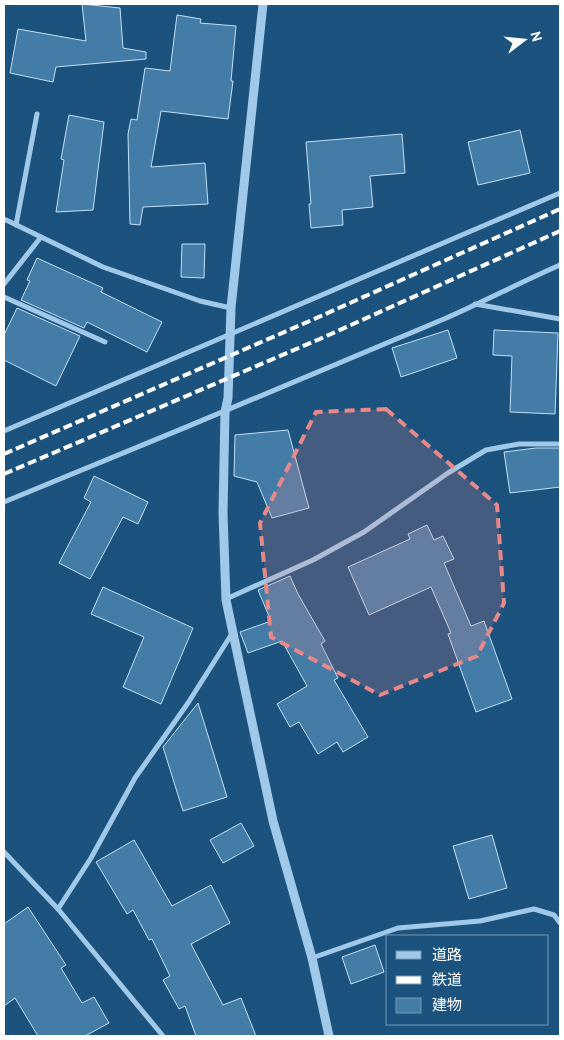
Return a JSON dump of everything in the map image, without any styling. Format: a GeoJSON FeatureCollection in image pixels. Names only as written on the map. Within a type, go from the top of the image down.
{"type":"FeatureCollection","features":[{"type":"Feature","properties":{"kind":"street"},"geometry":{"type":"LineString","coordinates":[[263,4],[231,308],[228,398],[225,412],[223,513],[226,600],[273,821],[312,958],[329,1036]]}},
{"type":"Feature","properties":{"kind":"street"},"geometry":{"type":"LineString","coordinates":[[16,225],[38,114]]}},
{"type":"Feature","properties":{"kind":"street"},"geometry":{"type":"LineString","coordinates":[[4,431],[560,193]]}},
{"type":"Feature","properties":{"kind":"street"},"geometry":{"type":"LineString","coordinates":[[4,219],[103,267],[200,301],[231,308]]}},
{"type":"Feature","properties":{"kind":"street"},"geometry":{"type":"LineString","coordinates":[[4,284],[41,237]]}},
{"type":"Feature","properties":{"kind":"street"},"geometry":{"type":"LineString","coordinates":[[4,502],[225,412],[446,318],[560,265]]}},
{"type":"Feature","properties":{"kind":"street"},"geometry":{"type":"LineString","coordinates":[[4,297],[105,342]]}},
{"type":"Feature","properties":{"kind":"street"},"geometry":{"type":"LineString","coordinates":[[474,304],[560,319]]}},
{"type":"Feature","properties":{"kind":"street"},"geometry":{"type":"LineString","coordinates":[[226,600],[312,560],[364,532],[448,473],[486,450],[519,444],[560,444]]}},
{"type":"Feature","properties":{"kind":"street"},"geometry":{"type":"LineString","coordinates":[[58,909],[91,858],[135,778],[188,703],[233,632]]}},
{"type":"Feature","properties":{"kind":"street"},"geometry":{"type":"LineString","coordinates":[[4,852],[58,909],[163,1036]]}},
{"type":"Feature","properties":{"kind":"street"},"geometry":{"type":"LineString","coordinates":[[312,958],[398,928],[480,921],[534,909],[554,915],[560,923]]}},
{"type":"Feature","properties":{"kind":"highlighted area"},"geometry":{"type":"Polygon","coordinates":[[[386,409],[497,505],[504,603],[477,656],[380,695],[271,637],[260,523],[316,412],[386,409]]]}},
{"type":"Feature","properties":{"kind":"building"},"geometry":{"type":"Polygon","coordinates":[[[82,4],[120,8],[123,48],[146,52],[146,59],[56,67],[53,82],[10,73],[18,29],[86,41],[82,4]]]}},
{"type":"Feature","properties":{"kind":"building"},"geometry":{"type":"Polygon","coordinates":[[[177,15],[201,19],[200,23],[236,26],[231,81],[233,81],[228,119],[161,111],[151,167],[205,163],[208,204],[143,207],[140,225],[130,224],[128,134],[131,119],[137,120],[145,68],[170,71],[177,15]]]}},
{"type":"Feature","properties":{"kind":"building"},"geometry":{"type":"Polygon","coordinates":[[[69,115],[104,122],[93,210],[56,212],[64,160],[61,159],[69,115]]]}},
{"type":"Feature","properties":{"kind":"building"},"geometry":{"type":"Polygon","coordinates":[[[520,130],[530,173],[478,185],[468,142],[520,130]]]}},
{"type":"Feature","properties":{"kind":"building"},"geometry":{"type":"Polygon","coordinates":[[[402,134],[405,173],[370,176],[373,207],[342,210],[343,225],[311,228],[306,142],[402,134]]]}},
{"type":"Feature","properties":{"kind":"building"},"geometry":{"type":"Polygon","coordinates":[[[182,244],[205,244],[204,278],[181,277],[182,244]]]}},
{"type":"Feature","properties":{"kind":"building"},"geometry":{"type":"Polygon","coordinates":[[[37,258],[103,288],[101,292],[162,322],[147,352],[87,322],[84,328],[21,300],[30,281],[27,280],[37,258]]]}},
{"type":"Feature","properties":{"kind":"building"},"geometry":{"type":"Polygon","coordinates":[[[17,308],[80,336],[56,386],[4,360],[4,335],[17,308]]]}},
{"type":"Feature","properties":{"kind":"building"},"geometry":{"type":"Polygon","coordinates":[[[448,330],[457,358],[401,377],[392,348],[448,330]]]}},
{"type":"Feature","properties":{"kind":"building"},"geometry":{"type":"Polygon","coordinates":[[[494,330],[558,333],[555,414],[510,412],[512,356],[493,355],[494,330]]]}},
{"type":"Feature","properties":{"kind":"building"},"geometry":{"type":"Polygon","coordinates":[[[288,430],[309,508],[272,518],[257,482],[234,476],[235,435],[288,430]]]}},
{"type":"Feature","properties":{"kind":"building"},"geometry":{"type":"Polygon","coordinates":[[[536,448],[560,448],[560,487],[510,493],[504,452],[536,448]]]}},
{"type":"Feature","properties":{"kind":"building"},"geometry":{"type":"Polygon","coordinates":[[[94,476],[148,502],[138,524],[123,517],[90,579],[59,563],[91,502],[84,498],[94,476]]]}},
{"type":"Feature","properties":{"kind":"building"},"geometry":{"type":"Polygon","coordinates":[[[427,525],[434,540],[443,536],[454,559],[444,563],[471,626],[484,621],[512,699],[476,712],[448,634],[451,633],[431,587],[369,615],[348,567],[410,539],[408,534],[427,525]]]}},
{"type":"Feature","properties":{"kind":"building"},"geometry":{"type":"Polygon","coordinates":[[[290,576],[325,641],[321,644],[338,678],[334,680],[368,737],[343,752],[337,742],[318,754],[299,722],[290,727],[277,704],[307,686],[282,641],[248,653],[240,632],[271,621],[258,590],[290,576]]]}},
{"type":"Feature","properties":{"kind":"building"},"geometry":{"type":"Polygon","coordinates":[[[103,587],[193,628],[161,704],[123,687],[144,637],[91,614],[103,587]]]}},
{"type":"Feature","properties":{"kind":"building"},"geometry":{"type":"Polygon","coordinates":[[[198,703],[227,797],[183,811],[163,747],[198,703]]]}},
{"type":"Feature","properties":{"kind":"building"},"geometry":{"type":"Polygon","coordinates":[[[241,823],[254,846],[223,863],[210,840],[241,823]]]}},
{"type":"Feature","properties":{"kind":"building"},"geometry":{"type":"Polygon","coordinates":[[[492,835],[507,888],[469,899],[453,846],[492,835]]]}},
{"type":"Feature","properties":{"kind":"building"},"geometry":{"type":"Polygon","coordinates":[[[134,840],[172,906],[211,885],[230,923],[191,944],[223,1005],[241,998],[256,1036],[196,1036],[185,1006],[179,1009],[163,980],[170,976],[152,939],[149,940],[133,910],[127,914],[96,862],[134,840]]]}},
{"type":"Feature","properties":{"kind":"building"},"geometry":{"type":"Polygon","coordinates":[[[28,907],[66,965],[61,968],[82,1003],[94,997],[109,1023],[85,1036],[38,1036],[15,998],[4,1006],[4,924],[28,907]]]}},
{"type":"Feature","properties":{"kind":"building"},"geometry":{"type":"Polygon","coordinates":[[[375,945],[384,972],[351,984],[342,957],[375,945]]]}},
{"type":"Feature","properties":{"kind":"railway"},"geometry":{"type":"LineString","coordinates":[[4,454],[312,320],[560,209]]}},
{"type":"Feature","properties":{"kind":"railway"},"geometry":{"type":"LineString","coordinates":[[4,474],[322,338],[560,231]]}}]}
